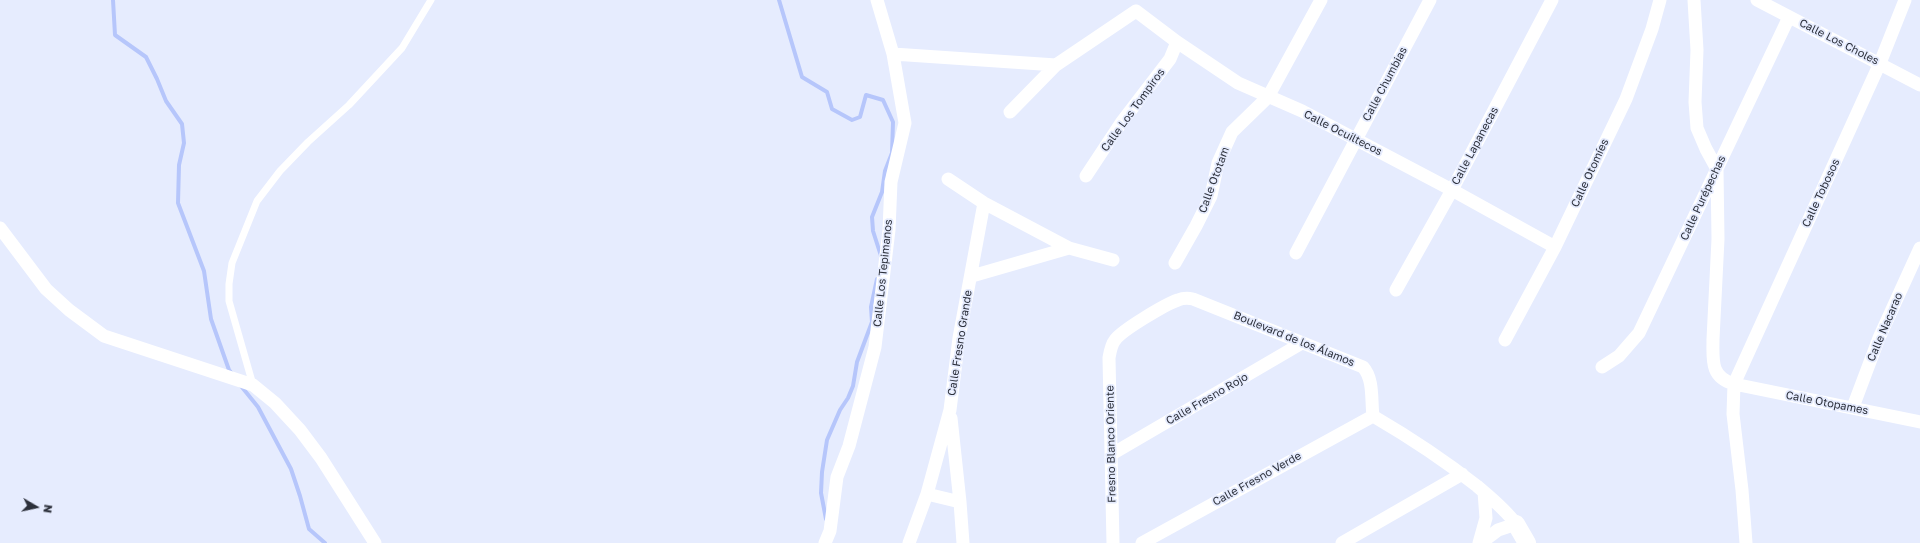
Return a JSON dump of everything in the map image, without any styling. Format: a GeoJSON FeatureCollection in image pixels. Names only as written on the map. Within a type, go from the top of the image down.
{"type":"FeatureCollection","features":[{"type":"Feature","properties":{"kind":"street","name":"Calle Los Tepimanos"},"geometry":{"type":"LineString","coordinates":[[825,543],[830,531],[837,477],[849,446],[875,347],[889,230],[890,182],[905,123],[892,54],[877,0]]}},
{"type":"Feature","properties":{"kind":"street","name":"Calle Ototam"},"geometry":{"type":"LineString","coordinates":[[1174,263],[1196,226],[1210,196],[1218,163],[1232,132],[1268,97],[1321,0]]}},
{"type":"Feature","properties":{"kind":"street","name":"Calle Chumbias"},"geometry":{"type":"LineString","coordinates":[[1296,252],[1430,0]]}},
{"type":"Feature","properties":{"kind":"street","name":"Calle Lapanecas"},"geometry":{"type":"LineString","coordinates":[[1396,290],[1452,190],[1552,0]]}},
{"type":"Feature","properties":{"kind":"street","name":"Calle Otomíes"},"geometry":{"type":"LineString","coordinates":[[1505,340],[1555,247],[1626,99],[1652,29],[1660,0]]}},
{"type":"Feature","properties":{"kind":"street"},"geometry":{"type":"LineString","coordinates":[[1694,0],[1697,50],[1695,102],[1697,128],[1717,169]]}},
{"type":"Feature","properties":{"kind":"street","name":"Calle Los Choles"},"geometry":{"type":"LineString","coordinates":[[1757,0],[1920,85]]}},
{"type":"Feature","properties":{"kind":"street","name":"Calle Tobosos"},"geometry":{"type":"LineString","coordinates":[[1734,384],[1880,64],[1905,0]]}},
{"type":"Feature","properties":{"kind":"street"},"geometry":{"type":"LineString","coordinates":[[1010,112],[1056,66],[1137,5]]}},
{"type":"Feature","properties":{"kind":"street","name":"Calle Ocuiltecos"},"geometry":{"type":"LineString","coordinates":[[1137,5],[1177,42],[1238,83],[1302,111],[1452,190],[1555,247]]}},
{"type":"Feature","properties":{"kind":"street","name":"Calle Purépechas"},"geometry":{"type":"LineString","coordinates":[[1602,367],[1619,356],[1639,333],[1788,17]]}},
{"type":"Feature","properties":{"kind":"street","name":"Calle Los Tompiros"},"geometry":{"type":"LineString","coordinates":[[1086,176],[1121,123],[1170,60],[1177,42]]}},
{"type":"Feature","properties":{"kind":"street"},"geometry":{"type":"LineString","coordinates":[[892,54],[1056,66]]}},
{"type":"Feature","properties":{"kind":"street","name":"Calle Otopames"},"geometry":{"type":"LineString","coordinates":[[1717,169],[1718,239],[1713,355],[1716,373],[1720,379],[1734,384],[1853,407],[1920,422]]}},
{"type":"Feature","properties":{"kind":"street"},"geometry":{"type":"LineString","coordinates":[[948,179],[984,203],[1069,248],[1113,260]]}},
{"type":"Feature","properties":{"kind":"street","name":"Calle Fresno Grande"},"geometry":{"type":"LineString","coordinates":[[909,543],[927,494],[950,410],[959,338],[972,276],[984,203]]}},
{"type":"Feature","properties":{"kind":"street"},"geometry":{"type":"LineString","coordinates":[[0,228],[46,289],[69,310],[104,336],[253,385],[275,403],[300,430],[321,458],[375,543]]}},
{"type":"Feature","properties":{"kind":"street","name":"Calle Fresno Grande"},"geometry":{"type":"LineString","coordinates":[[972,276],[1069,248]]}},
{"type":"Feature","properties":{"kind":"street","name":"Calle Nacarao"},"geometry":{"type":"LineString","coordinates":[[1853,407],[1879,338],[1920,248]]}},
{"type":"Feature","properties":{"kind":"street","name":"Boulevard de los Álamos"},"geometry":{"type":"LineString","coordinates":[[1113,345],[1119,336],[1142,320],[1177,300],[1184,298],[1193,299],[1363,367],[1368,372],[1370,380],[1373,416]]}},
{"type":"Feature","properties":{"kind":"street","name":"Calle Fresno Rojo"},"geometry":{"type":"LineString","coordinates":[[1112,454],[1302,343]]}},
{"type":"Feature","properties":{"kind":"street","name":"Fresno Blanco Oriente"},"geometry":{"type":"LineString","coordinates":[[1113,345],[1109,358],[1113,543]]}},
{"type":"Feature","properties":{"kind":"street"},"geometry":{"type":"LineString","coordinates":[[1734,384],[1733,414],[1742,490],[1746,543]]}},
{"type":"Feature","properties":{"kind":"street","name":"Calle Fresno Grande"},"geometry":{"type":"LineString","coordinates":[[950,410],[963,543]]}},
{"type":"Feature","properties":{"kind":"street"},"geometry":{"type":"LineString","coordinates":[[1373,416],[1400,432],[1462,474],[1484,492],[1508,513],[1527,543]]}},
{"type":"Feature","properties":{"kind":"street","name":"Calle Fresno Verde"},"geometry":{"type":"LineString","coordinates":[[1142,543],[1373,416]]}},
{"type":"Feature","properties":{"kind":"street"},"geometry":{"type":"LineString","coordinates":[[1342,543],[1462,474]]}},
{"type":"Feature","properties":{"kind":"street"},"geometry":{"type":"LineString","coordinates":[[1480,543],[1486,518],[1484,492]]}},
{"type":"Feature","properties":{"kind":"street"},"geometry":{"type":"LineString","coordinates":[[927,494],[960,502]]}},
{"type":"Feature","properties":{"kind":"street"},"geometry":{"type":"LineString","coordinates":[[1480,543],[1498,530],[1516,524]]}},
{"type":"Feature","properties":{"kind":"lane"},"geometry":{"type":"LineString","coordinates":[[253,385],[229,301],[229,284],[232,263],[258,201],[280,171],[308,142],[349,105],[402,48],[431,0]]}},
{"type":"Feature","properties":{"kind":"waterway"},"geometry":{"type":"LineString","coordinates":[[113,0],[115,35],[146,57],[166,101],[182,124],[184,143],[179,165],[178,203],[204,271],[211,319],[229,370],[232,374]]}},
{"type":"Feature","properties":{"kind":"waterway"},"geometry":{"type":"LineString","coordinates":[[779,0],[802,77],[827,92],[832,109],[852,120],[860,117],[866,95],[883,100],[893,122],[892,153],[885,171],[882,192],[872,217],[873,231],[881,256]]}},
{"type":"Feature","properties":{"kind":"waterway"},"geometry":{"type":"LineString","coordinates":[[826,519],[821,493],[822,472],[827,440],[840,410],[848,398],[853,386],[857,362],[872,322],[871,307],[877,279]]}},
{"type":"Feature","properties":{"kind":"waterway"},"geometry":{"type":"LineString","coordinates":[[241,386],[258,407],[291,469],[309,529],[325,543]]}}]}
